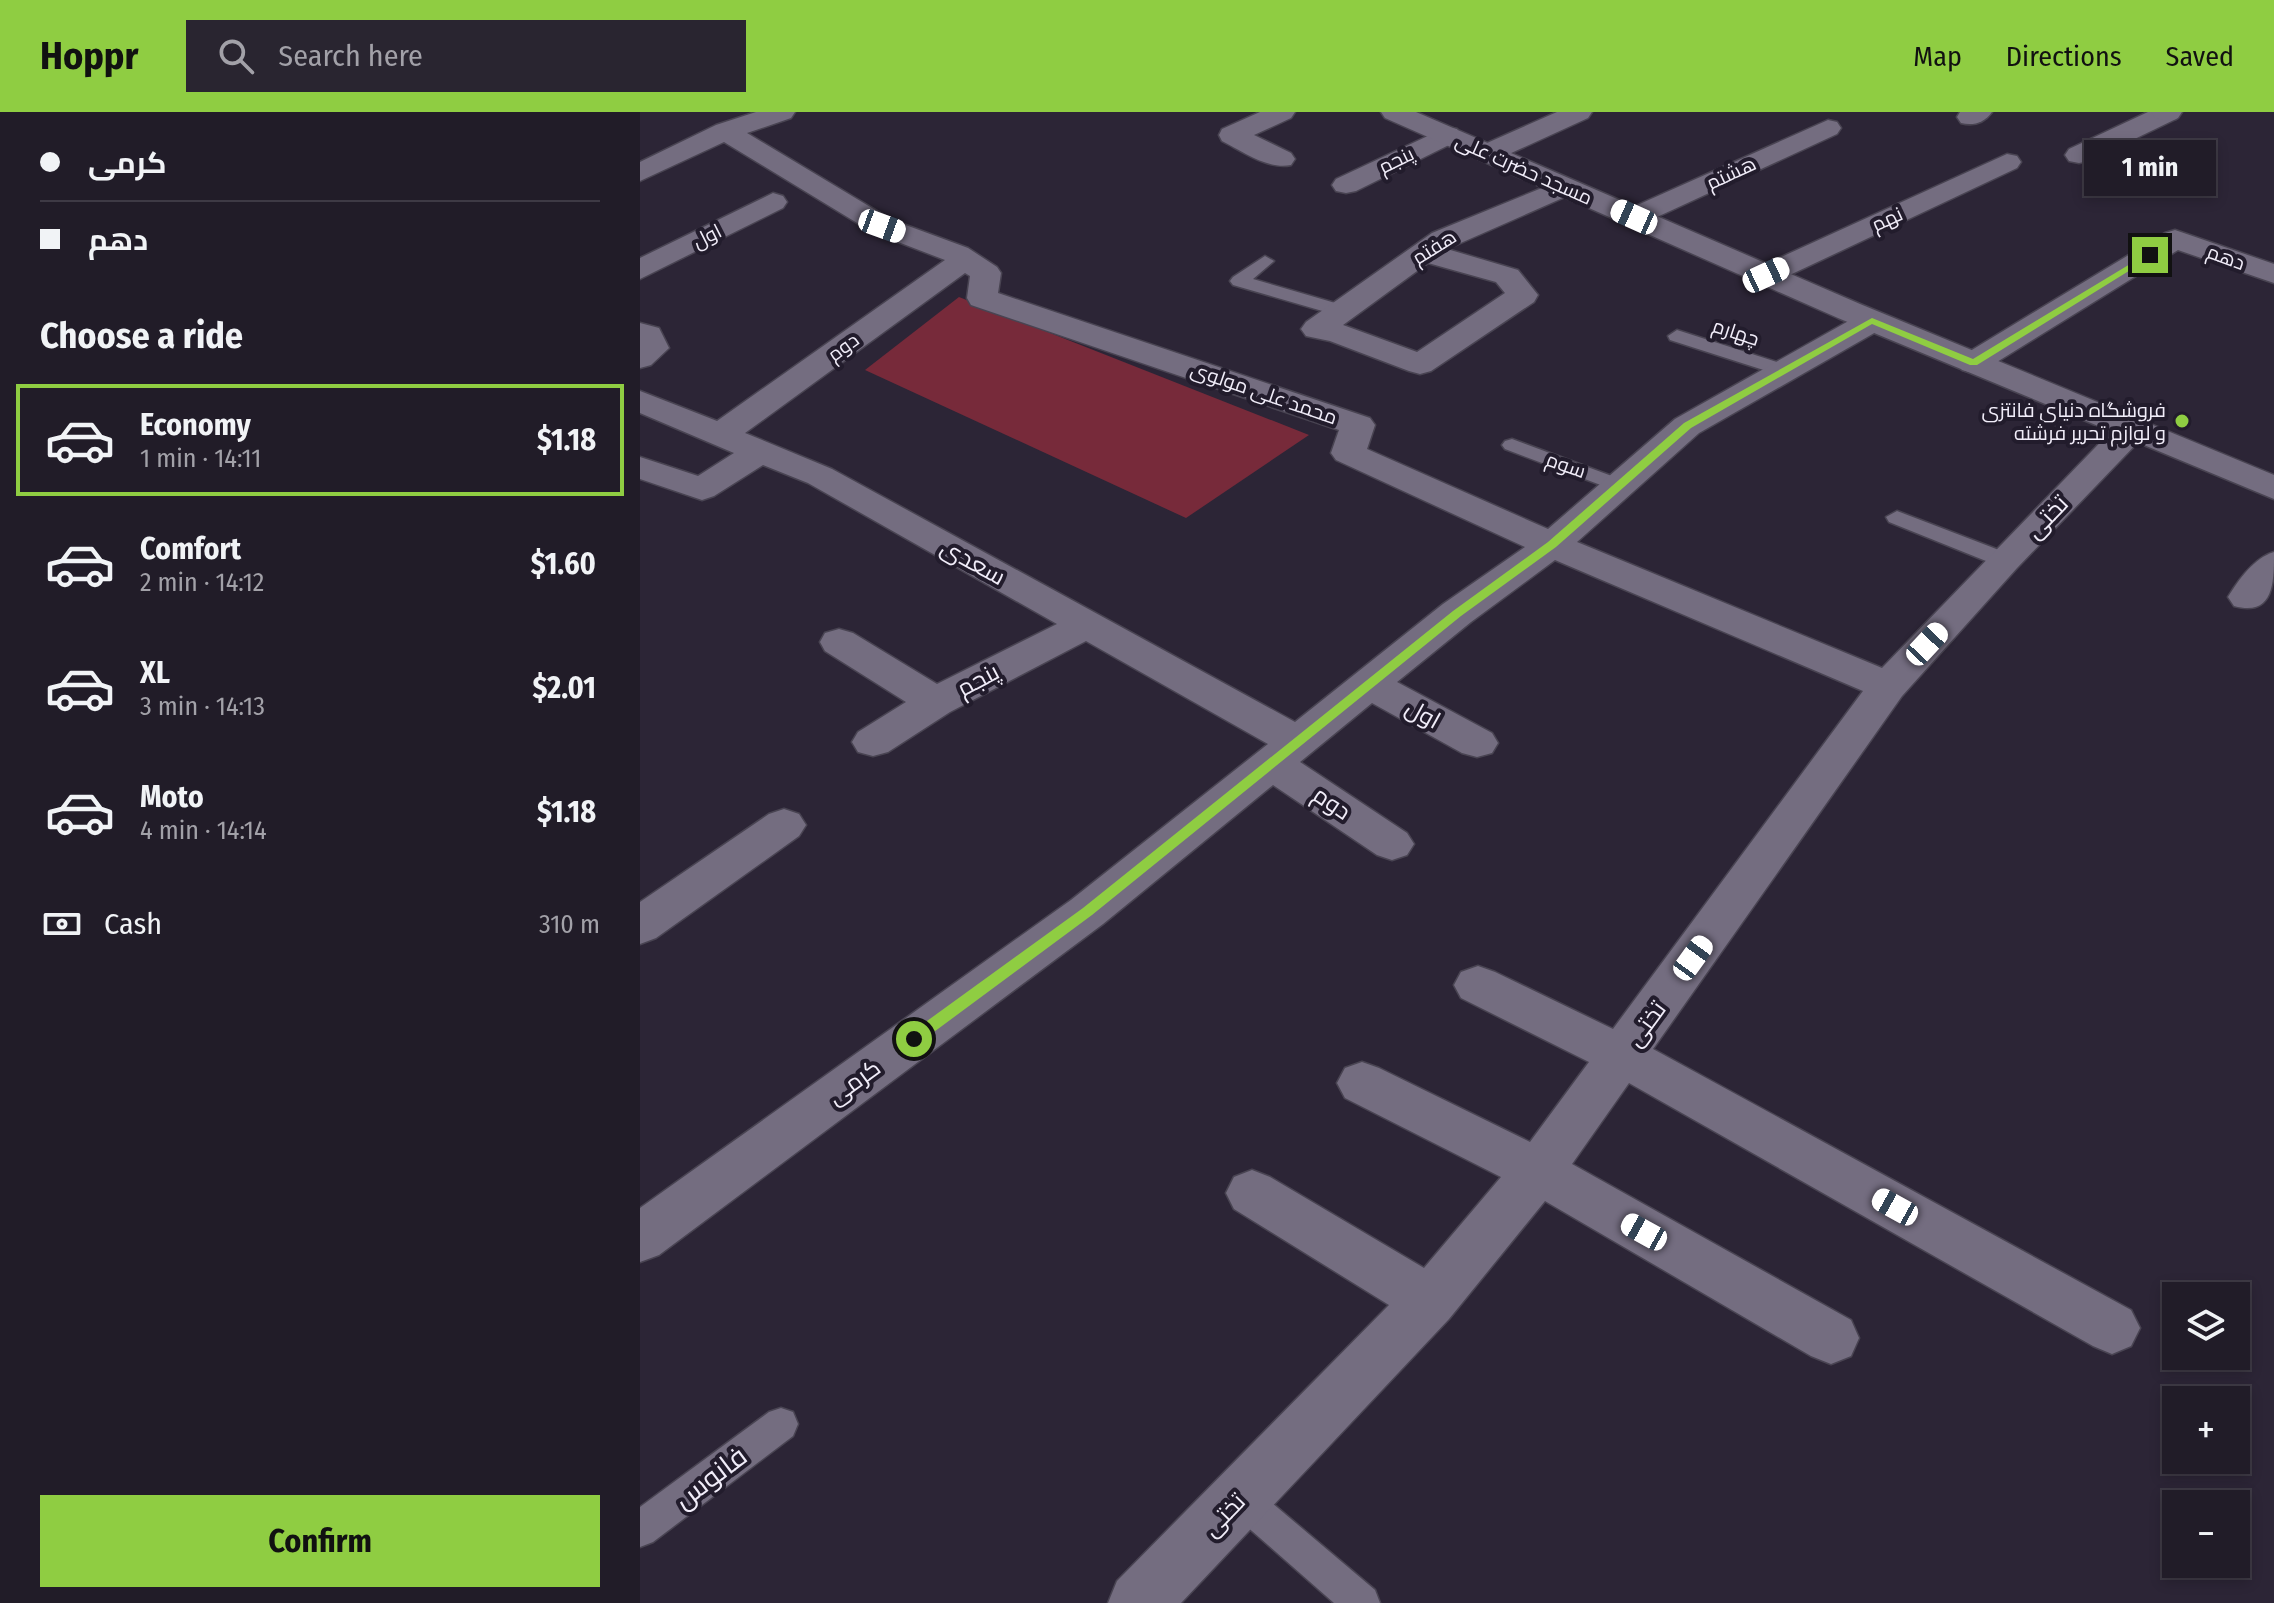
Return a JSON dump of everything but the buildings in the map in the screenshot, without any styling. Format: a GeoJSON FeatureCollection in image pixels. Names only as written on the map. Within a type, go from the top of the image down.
{"type":"FeatureCollection","features":[{"type":"Feature","properties":{"kind":"street"},"geometry":{"type":"LineString","coordinates":[[640,173],[725,131],[782,112]]}},
{"type":"Feature","properties":{"kind":"street"},"geometry":{"type":"LineString","coordinates":[[1281,159],[1232,135],[1282,112]]}},
{"type":"Feature","properties":{"kind":"street","name":"مسجد حضرت علی"},"geometry":{"type":"LineString","coordinates":[[1394,112],[1872,321],[2274,488]]}},
{"type":"Feature","properties":{"kind":"street"},"geometry":{"type":"LineString","coordinates":[[1488,153],[1579,112]]}},
{"type":"Feature","properties":{"kind":"street"},"geometry":{"type":"LineString","coordinates":[[2079,155],[2167,112]]}},
{"type":"Feature","properties":{"kind":"street","name":"هشتم"},"geometry":{"type":"LineString","coordinates":[[1634,217],[1828,128]]}},
{"type":"Feature","properties":{"kind":"street"},"geometry":{"type":"LineString","coordinates":[[725,131],[882,226],[965,259]]}},
{"type":"Feature","properties":{"kind":"street","name":"پنجم"},"geometry":{"type":"LineString","coordinates":[[1346,185],[1447,135]]}},
{"type":"Feature","properties":{"kind":"street","name":"نهم"},"geometry":{"type":"LineString","coordinates":[[1766,275],[2007,162]]}},
{"type":"Feature","properties":{"kind":"street","name":"هفتم"},"geometry":{"type":"LineString","coordinates":[[1424,252],[1507,276],[1523,295],[1420,364],[1338,333],[1317,329],[1442,239],[1564,187]]}},
{"type":"Feature","properties":{"kind":"street","name":"اول"},"geometry":{"type":"LineString","coordinates":[[640,270],[773,202]]}},
{"type":"Feature","properties":{"kind":"street","name":"دهم"},"geometry":{"type":"LineString","coordinates":[[1973,363],[2175,239],[2274,274]]}},
{"type":"Feature","properties":{"kind":"street","name":"دوم"},"geometry":{"type":"LineString","coordinates":[[720,435],[965,259]]}},
{"type":"Feature","properties":{"kind":"street","name":"محمد علی مولوی"},"geometry":{"type":"LineString","coordinates":[[965,259],[986,273],[982,298],[1358,425],[1348,453],[1552,545],[1888,686]]}},
{"type":"Feature","properties":{"kind":"street","name":"کرمی"},"geometry":{"type":"LineString","coordinates":[[640,1238],[1087,912],[1457,613],[1552,545],[1687,426],[1872,321]]}},
{"type":"Feature","properties":{"kind":"street"},"geometry":{"type":"LineString","coordinates":[[640,332],[648,335],[653,348],[640,358]]}},
{"type":"Feature","properties":{"kind":"street","name":"سعدی"},"geometry":{"type":"LineString","coordinates":[[640,401],[820,476],[1087,625],[1284,752]]}},
{"type":"Feature","properties":{"kind":"street","name":"تختی"},"geometry":{"type":"LineString","coordinates":[[1139,1603],[1430,1301],[1538,1171],[1888,686],[2004,560],[2132,429]]}},
{"type":"Feature","properties":{"kind":"street"},"geometry":{"type":"LineString","coordinates":[[640,467],[702,489],[760,451]]}},
{"type":"Feature","properties":{"kind":"street"},"geometry":{"type":"LineString","coordinates":[[2247,597],[2274,564]]}},
{"type":"Feature","properties":{"kind":"street","name":"پنجم"},"geometry":{"type":"LineString","coordinates":[[873,742],[936,702],[1087,625]]}},
{"type":"Feature","properties":{"kind":"street"},"geometry":{"type":"LineString","coordinates":[[839,642],[936,702]]}},
{"type":"Feature","properties":{"kind":"street","name":"اول"},"geometry":{"type":"LineString","coordinates":[[1369,684],[1477,743]]}},
{"type":"Feature","properties":{"kind":"street","name":"دوم"},"geometry":{"type":"LineString","coordinates":[[1284,752],[1392,844]]}},
{"type":"Feature","properties":{"kind":"street"},"geometry":{"type":"LineString","coordinates":[[640,926],[784,825]]}},
{"type":"Feature","properties":{"kind":"street"},"geometry":{"type":"LineString","coordinates":[[1478,985],[1623,1056],[2112,1328]]}},
{"type":"Feature","properties":{"kind":"street"},"geometry":{"type":"LineString","coordinates":[[1362,1083],[1538,1171],[1831,1338]]}},
{"type":"Feature","properties":{"kind":"street"},"geometry":{"type":"LineString","coordinates":[[1252,1193],[1430,1301]]}},
{"type":"Feature","properties":{"kind":"lane"},"geometry":{"type":"LineString","coordinates":[[1265,261],[1239,281],[1343,311]]}},
{"type":"Feature","properties":{"kind":"lane","name":"چهارم"},"geometry":{"type":"LineString","coordinates":[[1677,336],[1782,370]]}},
{"type":"Feature","properties":{"kind":"lane","name":"سوم"},"geometry":{"type":"LineString","coordinates":[[1512,445],[1621,486]]}},
{"type":"Feature","properties":{"kind":"lane"},"geometry":{"type":"LineString","coordinates":[[1897,517],[2004,560]]}},
{"type":"Feature","properties":{"kind":"lane","name":"فانوس"},"geometry":{"type":"LineString","coordinates":[[640,1529],[781,1424]]}},
{"type":"Feature","properties":{"kind":"lane"},"geometry":{"type":"LineString","coordinates":[[1240,1498],[1362,1603]]}},
{"type":"Feature","properties":{"kind":"shaded area"},"geometry":{"type":"Polygon","coordinates":[[[959,297],[1309,435],[1186,518],[865,370],[959,297]]]}},
{"type":"Feature","properties":{"kind":"place","name":"فروشگاه دنیای فانتزی و لوازم تحریر فرشته"},"geometry":{"type":"Point","coordinates":[2182,421]}},
{"type":"Feature","properties":{"kind":"route"},"geometry":{"type":"LineString","coordinates":[[914,1039],[1087,912],[1457,613],[1552,545],[1687,426],[1872,321],[1973,363],[2150,255]]}}]}
